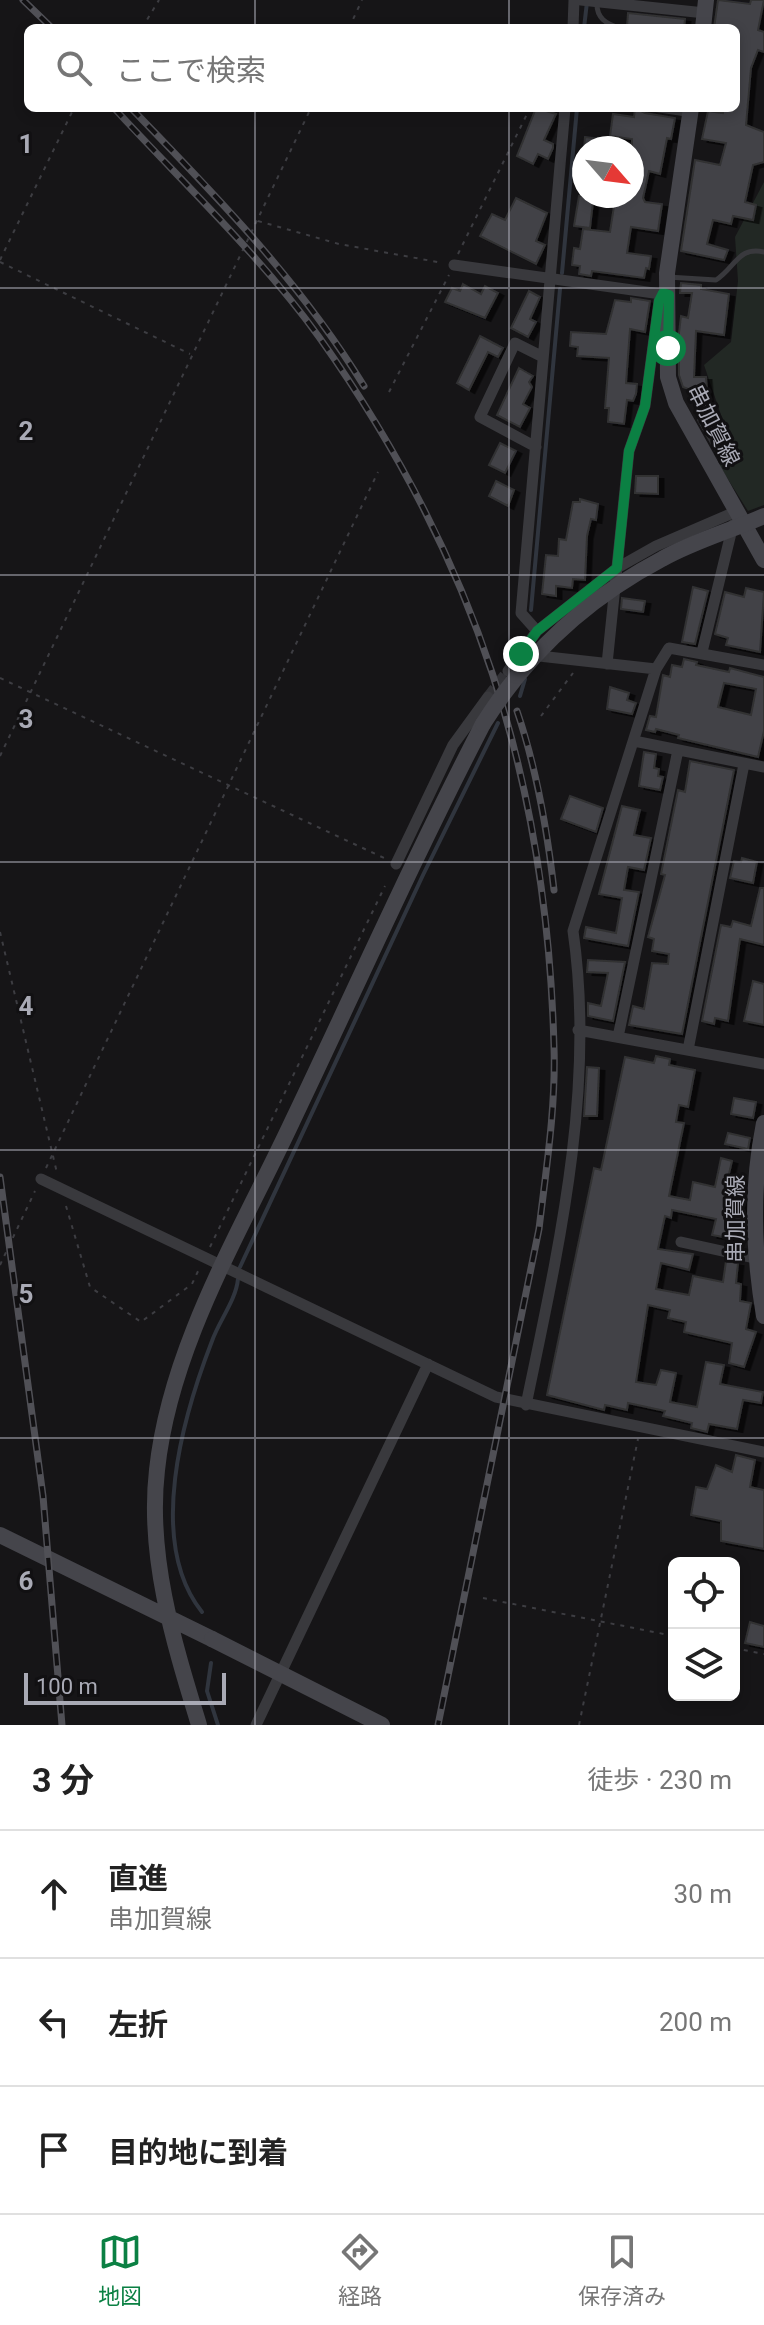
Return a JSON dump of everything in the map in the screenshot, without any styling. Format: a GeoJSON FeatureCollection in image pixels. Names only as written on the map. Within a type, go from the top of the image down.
{"type":"FeatureCollection","features":[{"type":"Feature","properties":{"kind":"street"},"geometry":{"type":"LineString","coordinates":[[573,24],[576,0],[705,14]]}},
{"type":"Feature","properties":{"kind":"street"},"geometry":{"type":"LineString","coordinates":[[537,631],[521,613],[565,112]]}},
{"type":"Feature","properties":{"kind":"street","name":"串加賀線"},"geometry":{"type":"LineString","coordinates":[[691,112],[666,289],[667,366],[671,392],[764,560]]}},
{"type":"Feature","properties":{"kind":"street"},"geometry":{"type":"LineString","coordinates":[[454,265],[549,279],[666,289],[659,301],[645,406],[629,451],[607,664]]}},
{"type":"Feature","properties":{"kind":"street"},"geometry":{"type":"LineString","coordinates":[[536,447],[480,417],[515,343],[543,357]]}},
{"type":"Feature","properties":{"kind":"street"},"geometry":{"type":"LineString","coordinates":[[508,671],[537,631],[617,568],[656,546],[736,513]]}},
{"type":"Feature","properties":{"kind":"street"},"geometry":{"type":"LineString","coordinates":[[702,652],[723,556],[736,513]]}},
{"type":"Feature","properties":{"kind":"street"},"geometry":{"type":"LineString","coordinates":[[199,1725],[168,1616],[156,1540],[157,1469],[174,1385],[223,1267],[438,810],[483,724],[521,668],[600,597],[662,558],[764,516]]}},
{"type":"Feature","properties":{"kind":"street"},"geometry":{"type":"LineString","coordinates":[[526,1405],[562,1229],[572,1139],[579,972],[573,931],[656,669],[669,648],[764,665]]}},
{"type":"Feature","properties":{"kind":"street"},"geometry":{"type":"LineString","coordinates":[[521,654],[656,669]]}},
{"type":"Feature","properties":{"kind":"street"},"geometry":{"type":"LineString","coordinates":[[396,864],[453,745],[488,697]]}},
{"type":"Feature","properties":{"kind":"street"},"geometry":{"type":"LineString","coordinates":[[634,741],[764,767]]}},
{"type":"Feature","properties":{"kind":"street"},"geometry":{"type":"LineString","coordinates":[[618,1037],[678,750]]}},
{"type":"Feature","properties":{"kind":"street"},"geometry":{"type":"LineString","coordinates":[[688,1050],[744,764]]}},
{"type":"Feature","properties":{"kind":"street"},"geometry":{"type":"LineString","coordinates":[[578,1030],[764,1064]]}},
{"type":"Feature","properties":{"kind":"street","name":"串加賀線"},"geometry":{"type":"LineString","coordinates":[[764,1123],[754,1258],[764,1316]]}},
{"type":"Feature","properties":{"kind":"street"},"geometry":{"type":"LineString","coordinates":[[41,1179],[496,1397],[764,1452]]}},
{"type":"Feature","properties":{"kind":"street"},"geometry":{"type":"LineString","coordinates":[[681,1242],[754,1258]]}},
{"type":"Feature","properties":{"kind":"street"},"geometry":{"type":"LineString","coordinates":[[256,1725],[428,1364]]}},
{"type":"Feature","properties":{"kind":"street"},"geometry":{"type":"LineString","coordinates":[[0,1535],[382,1725]]}},
{"type":"Feature","properties":{"kind":"lane"},"geometry":{"type":"LineString","coordinates":[[597,1],[596,11],[602,20],[611,24]]}},
{"type":"Feature","properties":{"kind":"lane"},"geometry":{"type":"LineString","coordinates":[[666,289],[716,280],[741,254],[749,250],[764,252]]}},
{"type":"Feature","properties":{"kind":"path"},"geometry":{"type":"LineString","coordinates":[[144,24],[159,0]]}},
{"type":"Feature","properties":{"kind":"path"},"geometry":{"type":"LineString","coordinates":[[351,24],[362,0]]}},
{"type":"Feature","properties":{"kind":"path"},"geometry":{"type":"LineString","coordinates":[[72,112],[0,261],[191,354]]}},
{"type":"Feature","properties":{"kind":"path"},"geometry":{"type":"LineString","coordinates":[[0,756],[309,112]]}},
{"type":"Feature","properties":{"kind":"path"},"geometry":{"type":"LineString","coordinates":[[389,392],[528,112]]}},
{"type":"Feature","properties":{"kind":"path"},"geometry":{"type":"LineString","coordinates":[[257,220],[339,244],[454,265]]}},
{"type":"Feature","properties":{"kind":"path"},"geometry":{"type":"LineString","coordinates":[[0,1265],[378,472]]}},
{"type":"Feature","properties":{"kind":"path"},"geometry":{"type":"LineString","coordinates":[[541,716],[580,662]]}},
{"type":"Feature","properties":{"kind":"path"},"geometry":{"type":"LineString","coordinates":[[0,678],[396,864],[192,1284],[141,1322],[90,1287],[52,1156],[0,932]]}},
{"type":"Feature","properties":{"kind":"path"},"geometry":{"type":"LineString","coordinates":[[579,1725],[641,1426]]}},
{"type":"Feature","properties":{"kind":"path"},"geometry":{"type":"LineString","coordinates":[[483,1598],[668,1635]]}},
{"type":"Feature","properties":{"kind":"path"},"geometry":{"type":"LineString","coordinates":[[740,1649],[764,1654]]}},
{"type":"Feature","properties":{"kind":"shaded area"},"geometry":{"type":"Polygon","coordinates":[[[764,182],[764,505],[748,511],[719,465],[735,456],[704,365],[731,342],[738,281],[735,237],[764,182]]]}},
{"type":"Feature","properties":{"kind":"building"},"geometry":{"type":"Polygon","coordinates":[[[718,0],[750,4],[751,0],[764,0],[758,30],[764,32],[764,52],[758,50],[751,68],[746,125],[764,132],[764,162],[753,165],[745,202],[756,205],[753,220],[733,216],[731,224],[713,220],[707,244],[728,250],[724,260],[681,251],[695,160],[720,165],[726,143],[702,139],[708,112],[740,112],[740,24],[715,24],[718,0]]]}},
{"type":"Feature","properties":{"kind":"building"},"geometry":{"type":"Polygon","coordinates":[[[628,13],[685,19],[684,24],[627,24],[628,13]]]}},
{"type":"Feature","properties":{"kind":"building"},"geometry":{"type":"Polygon","coordinates":[[[534,112],[556,114],[544,140],[553,144],[548,159],[538,154],[533,164],[517,156],[534,112]]]}},
{"type":"Feature","properties":{"kind":"building"},"geometry":{"type":"Polygon","coordinates":[[[635,112],[643,112],[675,118],[671,139],[667,138],[660,174],[649,171],[644,194],[644,136],[610,136],[613,114],[634,117],[635,112]]]}},
{"type":"Feature","properties":{"kind":"building"},"geometry":{"type":"Polygon","coordinates":[[[516,198],[547,213],[536,241],[545,245],[536,264],[480,236],[492,214],[505,220],[516,198]]]}},
{"type":"Feature","properties":{"kind":"building"},"geometry":{"type":"Polygon","coordinates":[[[644,200],[662,204],[658,231],[631,227],[627,253],[651,256],[644,278],[592,271],[591,276],[579,274],[580,266],[572,265],[574,248],[580,249],[583,229],[610,232],[614,208],[644,208],[644,200]]]}},
{"type":"Feature","properties":{"kind":"building"},"geometry":{"type":"Polygon","coordinates":[[[577,208],[592,208],[590,228],[574,226],[577,208]]]}},
{"type":"Feature","properties":{"kind":"building"},"geometry":{"type":"Polygon","coordinates":[[[681,283],[701,285],[701,289],[729,294],[724,335],[696,331],[694,377],[706,377],[708,404],[731,454],[720,459],[698,420],[701,412],[696,392],[683,387],[679,375],[681,316],[688,318],[692,293],[680,293],[681,283]]]}},
{"type":"Feature","properties":{"kind":"building"},"geometry":{"type":"Polygon","coordinates":[[[463,284],[481,294],[485,286],[498,293],[485,318],[445,302],[452,288],[460,291],[463,284]]]}},
{"type":"Feature","properties":{"kind":"building"},"geometry":{"type":"Polygon","coordinates":[[[529,291],[540,297],[530,319],[536,322],[528,337],[511,328],[529,291]]]}},
{"type":"Feature","properties":{"kind":"building"},"geometry":{"type":"Polygon","coordinates":[[[631,298],[650,301],[645,332],[630,329],[626,383],[637,384],[633,401],[627,400],[624,424],[608,422],[609,408],[605,408],[609,358],[577,356],[578,347],[570,346],[571,332],[606,334],[615,300],[631,302],[631,298]]]}},
{"type":"Feature","properties":{"kind":"building"},"geometry":{"type":"Polygon","coordinates":[[[480,336],[503,348],[498,357],[488,352],[469,390],[457,383],[480,336]]]}},
{"type":"Feature","properties":{"kind":"building"},"geometry":{"type":"Polygon","coordinates":[[[519,368],[533,376],[529,382],[532,387],[523,404],[530,408],[520,427],[497,415],[519,368]]]}},
{"type":"Feature","properties":{"kind":"building"},"geometry":{"type":"Polygon","coordinates":[[[500,443],[516,451],[505,473],[489,465],[500,443]]]}},
{"type":"Feature","properties":{"kind":"building"},"geometry":{"type":"Polygon","coordinates":[[[636,476],[658,476],[658,494],[635,493],[636,476]]]}},
{"type":"Feature","properties":{"kind":"building"},"geometry":{"type":"Polygon","coordinates":[[[496,481],[514,490],[508,506],[489,496],[496,481]]]}},
{"type":"Feature","properties":{"kind":"building"},"geometry":{"type":"Polygon","coordinates":[[[580,499],[598,504],[596,520],[591,519],[587,536],[585,580],[573,579],[572,588],[556,586],[556,596],[542,594],[546,555],[558,556],[559,539],[566,540],[573,502],[580,502],[580,499]]]}},
{"type":"Feature","properties":{"kind":"building"},"geometry":{"type":"Polygon","coordinates":[[[693,587],[708,591],[695,644],[682,642],[693,587]]]}},
{"type":"Feature","properties":{"kind":"building"},"geometry":{"type":"Polygon","coordinates":[[[746,588],[764,592],[760,652],[726,645],[728,638],[715,634],[725,592],[744,597],[746,588]]]}},
{"type":"Feature","properties":{"kind":"building"},"geometry":{"type":"Polygon","coordinates":[[[622,598],[645,601],[643,612],[621,609],[622,598]]]}},
{"type":"Feature","properties":{"kind":"building"},"geometry":{"type":"Polygon","coordinates":[[[684,659],[697,662],[696,665],[729,672],[730,668],[764,677],[764,731],[758,757],[678,738],[679,735],[656,729],[655,732],[646,730],[650,716],[656,717],[663,675],[670,677],[672,665],[682,667],[684,659]],[[724,683],[718,707],[751,715],[756,689],[724,683]]]}},
{"type":"Feature","properties":{"kind":"building"},"geometry":{"type":"Polygon","coordinates":[[[610,687],[629,693],[627,700],[636,703],[632,714],[607,709],[610,687]]]}},
{"type":"Feature","properties":{"kind":"building"},"geometry":{"type":"Polygon","coordinates":[[[644,752],[656,754],[654,768],[659,769],[658,776],[663,777],[660,790],[639,786],[644,752]]]}},
{"type":"Feature","properties":{"kind":"building"},"geometry":{"type":"Polygon","coordinates":[[[690,761],[734,770],[682,1034],[629,1025],[633,1006],[644,1009],[652,963],[668,964],[669,954],[652,951],[654,939],[648,937],[665,875],[661,874],[678,790],[685,792],[690,761]]]}},
{"type":"Feature","properties":{"kind":"building"},"geometry":{"type":"Polygon","coordinates":[[[570,796],[603,808],[596,832],[561,819],[570,796]]]}},
{"type":"Feature","properties":{"kind":"building"},"geometry":{"type":"Polygon","coordinates":[[[622,806],[640,810],[634,835],[651,838],[644,870],[628,867],[624,890],[639,892],[628,946],[584,938],[586,927],[616,933],[622,898],[599,894],[622,806]]]}},
{"type":"Feature","properties":{"kind":"building"},"geometry":{"type":"Polygon","coordinates":[[[742,858],[757,862],[753,883],[730,878],[734,861],[741,862],[742,858]]]}},
{"type":"Feature","properties":{"kind":"building"},"geometry":{"type":"Polygon","coordinates":[[[760,888],[764,888],[764,945],[740,939],[728,1021],[715,1018],[714,1024],[702,1021],[721,925],[731,927],[733,921],[751,926],[760,888]]]}},
{"type":"Feature","properties":{"kind":"building"},"geometry":{"type":"Polygon","coordinates":[[[588,960],[625,962],[613,1021],[588,1016],[588,1003],[601,1006],[608,973],[587,972],[588,960]]]}},
{"type":"Feature","properties":{"kind":"building"},"geometry":{"type":"Polygon","coordinates":[[[753,981],[764,984],[764,1025],[744,1021],[753,981]]]}},
{"type":"Feature","properties":{"kind":"building"},"geometry":{"type":"Polygon","coordinates":[[[656,1056],[670,1059],[669,1065],[695,1070],[688,1107],[679,1105],[676,1122],[684,1123],[669,1196],[690,1200],[693,1182],[715,1187],[721,1158],[732,1161],[724,1195],[744,1199],[738,1236],[730,1234],[729,1238],[712,1235],[716,1219],[672,1210],[671,1218],[665,1216],[658,1249],[693,1254],[689,1270],[661,1263],[656,1289],[689,1295],[693,1276],[723,1282],[726,1261],[738,1263],[736,1283],[741,1284],[740,1301],[751,1303],[746,1329],[756,1332],[744,1367],[729,1363],[732,1343],[684,1332],[686,1322],[668,1318],[670,1310],[648,1305],[636,1382],[656,1385],[661,1370],[676,1373],[670,1402],[697,1407],[706,1362],[724,1365],[720,1384],[763,1392],[761,1403],[743,1400],[737,1429],[709,1424],[707,1432],[691,1428],[692,1423],[663,1416],[665,1411],[628,1403],[627,1410],[605,1405],[604,1410],[547,1395],[594,1168],[601,1170],[625,1057],[654,1063],[656,1056]]]}},
{"type":"Feature","properties":{"kind":"building"},"geometry":{"type":"Polygon","coordinates":[[[587,1067],[599,1068],[597,1116],[584,1116],[587,1067]]]}},
{"type":"Feature","properties":{"kind":"building"},"geometry":{"type":"Polygon","coordinates":[[[734,1098],[756,1102],[753,1118],[731,1114],[734,1098]]]}},
{"type":"Feature","properties":{"kind":"building"},"geometry":{"type":"Polygon","coordinates":[[[728,1133],[750,1138],[748,1149],[725,1144],[728,1133]]]}},
{"type":"Feature","properties":{"kind":"building"},"geometry":{"type":"Polygon","coordinates":[[[736,1455],[755,1460],[750,1487],[764,1490],[764,1549],[721,1541],[721,1521],[691,1515],[696,1487],[707,1489],[716,1465],[732,1472],[736,1455]]]}},
{"type":"Feature","properties":{"kind":"building"},"geometry":{"type":"Polygon","coordinates":[[[750,1622],[764,1626],[764,1647],[745,1643],[750,1622]]]}},
{"type":"Feature","properties":{"kind":"waterway"},"geometry":{"type":"LineString","coordinates":[[584,24],[587,2]]}},
{"type":"Feature","properties":{"kind":"waterway"},"geometry":{"type":"LineString","coordinates":[[562,273],[577,112]]}},
{"type":"Feature","properties":{"kind":"waterway"},"geometry":{"type":"LineString","coordinates":[[531,610],[560,289]]}},
{"type":"Feature","properties":{"kind":"waterway"},"geometry":{"type":"LineString","coordinates":[[520,696],[525,679]]}},
{"type":"Feature","properties":{"kind":"waterway"},"geometry":{"type":"LineString","coordinates":[[240,1267],[423,875],[498,723]]}},
{"type":"Feature","properties":{"kind":"waterway"},"geometry":{"type":"LineString","coordinates":[[202,1612],[185,1583],[176,1551],[173,1515],[175,1478],[190,1405],[238,1279]]}},
{"type":"Feature","properties":{"kind":"waterway"},"geometry":{"type":"LineString","coordinates":[[211,1663],[207,1691],[218,1725]]}},
{"type":"Feature","properties":{"kind":"tunnel"},"geometry":{"type":"LineString","coordinates":[[488,697],[508,671]]}},
{"type":"Feature","properties":{"kind":"railway"},"geometry":{"type":"LineString","coordinates":[[23,0],[48,24]]}},
{"type":"Feature","properties":{"kind":"railway"},"geometry":{"type":"LineString","coordinates":[[118,112],[296,306],[374,419],[421,503],[460,587],[492,674],[518,762],[536,854],[548,949],[554,1047],[553,1092],[539,1229],[438,1725]]}},
{"type":"Feature","properties":{"kind":"railway"},"geometry":{"type":"LineString","coordinates":[[135,112],[226,207],[284,275],[339,347],[364,386]]}},
{"type":"Feature","properties":{"kind":"railway"},"geometry":{"type":"LineString","coordinates":[[517,711],[540,799],[554,890]]}},
{"type":"Feature","properties":{"kind":"railway"},"geometry":{"type":"LineString","coordinates":[[0,1177],[43,1496],[62,1725]]}},
{"type":"Feature","properties":{"kind":"route"},"geometry":{"type":"LineString","coordinates":[[521,654],[537,631],[617,568],[629,451],[645,406],[659,301],[663,293],[669,295],[668,348]]}}]}
